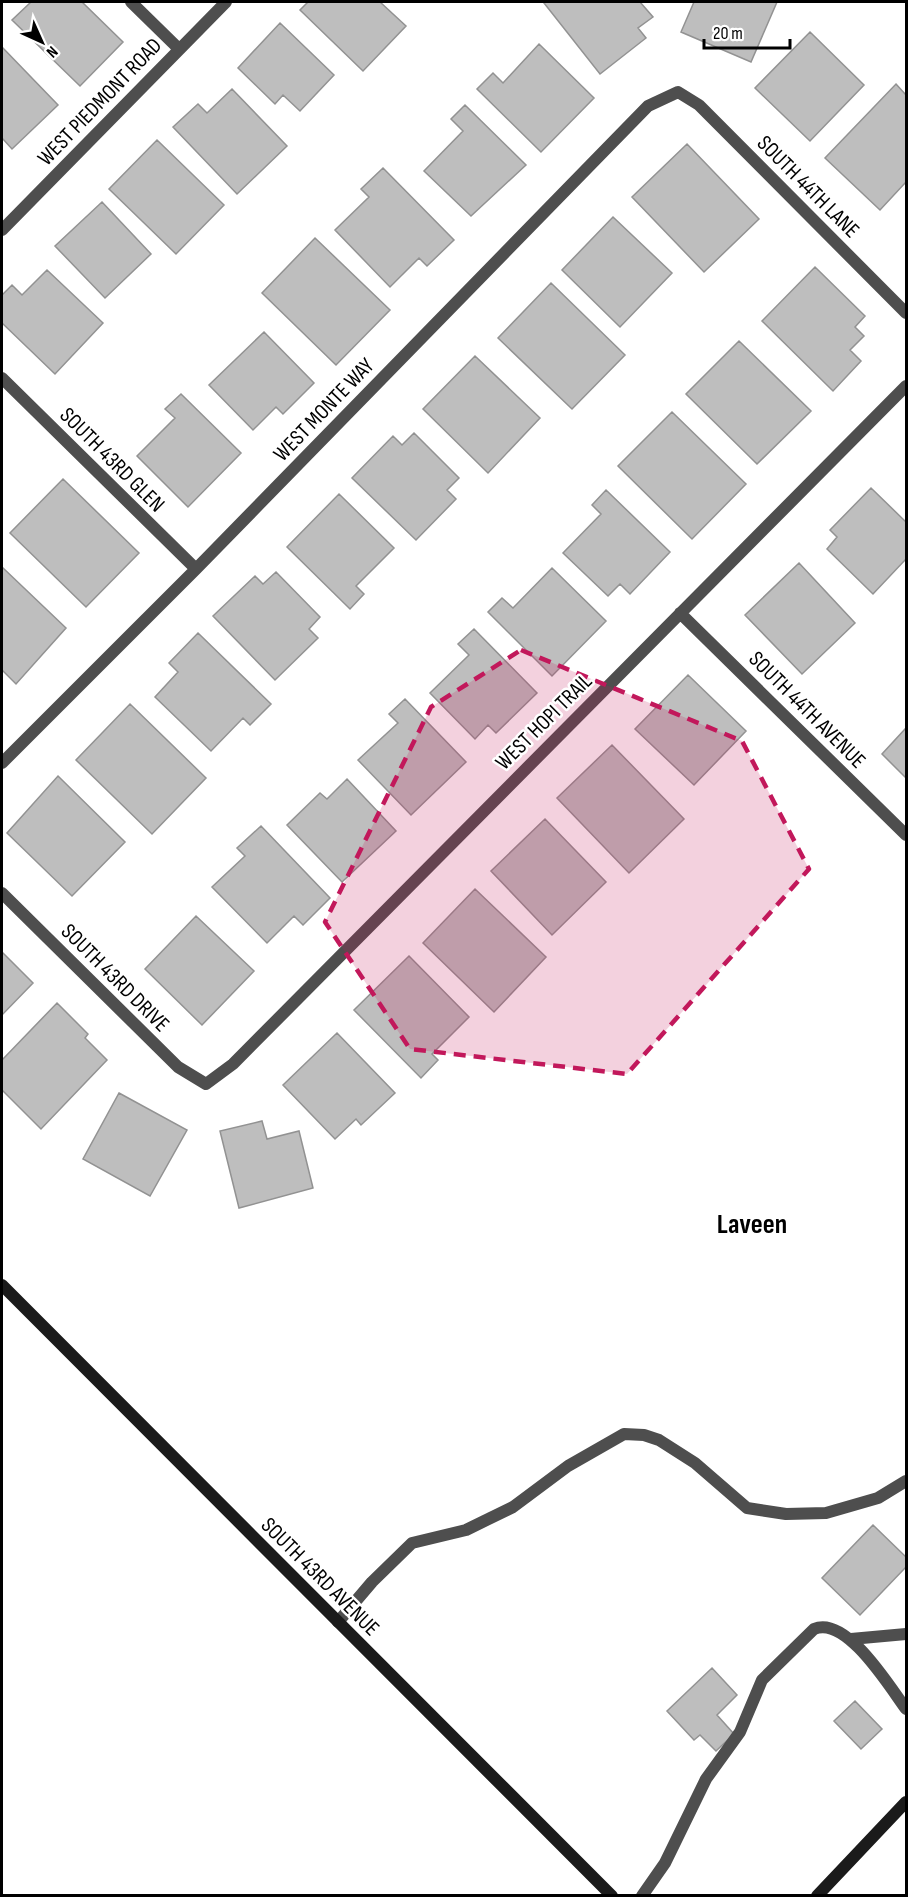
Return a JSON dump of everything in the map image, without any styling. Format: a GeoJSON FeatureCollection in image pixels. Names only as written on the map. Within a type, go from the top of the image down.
{"type":"FeatureCollection","features":[{"type":"Feature","properties":{"kind":"street"},"geometry":{"type":"LineString","coordinates":[[131,2],[179,49]]}},
{"type":"Feature","properties":{"kind":"street","name":"WEST PIEDMONT ROAD"},"geometry":{"type":"LineString","coordinates":[[2,230],[226,2]]}},
{"type":"Feature","properties":{"kind":"street","name":"SOUTH 44TH LANE"},"geometry":{"type":"LineString","coordinates":[[678,92],[699,105],[906,314]]}},
{"type":"Feature","properties":{"kind":"street","name":"WEST MONTE WAY"},"geometry":{"type":"LineString","coordinates":[[2,763],[196,569],[648,106],[678,92]]}},
{"type":"Feature","properties":{"kind":"street","name":"SOUTH 43RD GLEN"},"geometry":{"type":"LineString","coordinates":[[2,378],[196,569]]}},
{"type":"Feature","properties":{"kind":"street","name":"WEST HOPI TRAIL"},"geometry":{"type":"LineString","coordinates":[[207,1084],[233,1064],[906,386]]}},
{"type":"Feature","properties":{"kind":"street","name":"SOUTH 44TH AVENUE"},"geometry":{"type":"LineString","coordinates":[[680,613],[906,835]]}},
{"type":"Feature","properties":{"kind":"street","name":"SOUTH 43RD DRIVE"},"geometry":{"type":"LineString","coordinates":[[2,893],[178,1067],[207,1084]]}},
{"type":"Feature","properties":{"kind":"street","name":"SOUTH 43RD AVENUE"},"geometry":{"type":"LineString","coordinates":[[2,1285],[612,1896]]}},
{"type":"Feature","properties":{"kind":"street"},"geometry":{"type":"LineString","coordinates":[[338,1622],[372,1582],[412,1543],[466,1530],[513,1507],[568,1467],[624,1434],[645,1435],[659,1440],[695,1463],[747,1508],[786,1514],[826,1513],[878,1498],[906,1481]]}},
{"type":"Feature","properties":{"kind":"street"},"geometry":{"type":"LineString","coordinates":[[642,1896],[665,1863],[706,1779],[740,1732],[762,1680],[814,1629],[822,1626],[832,1628],[851,1639],[906,1709]]}},
{"type":"Feature","properties":{"kind":"street"},"geometry":{"type":"LineString","coordinates":[[851,1639],[906,1634]]}},
{"type":"Feature","properties":{"kind":"street"},"geometry":{"type":"LineString","coordinates":[[817,1896],[906,1802]]}},
{"type":"Feature","properties":{"kind":"highlighted area"},"geometry":{"type":"Polygon","coordinates":[[[521,650],[742,741],[809,869],[627,1074],[410,1049],[325,922],[431,707],[521,650]]]}},
{"type":"Feature","properties":{"kind":"building"},"geometry":{"type":"Polygon","coordinates":[[[31,2],[82,2],[123,42],[80,86],[12,20],[31,2]]]}},
{"type":"Feature","properties":{"kind":"building"},"geometry":{"type":"Polygon","coordinates":[[[308,2],[380,2],[406,26],[363,71],[300,10],[308,2]]]}},
{"type":"Feature","properties":{"kind":"building"},"geometry":{"type":"Polygon","coordinates":[[[640,2],[653,17],[638,28],[646,38],[600,74],[544,3],[640,2]]]}},
{"type":"Feature","properties":{"kind":"building"},"geometry":{"type":"Polygon","coordinates":[[[694,2],[777,2],[751,62],[681,32],[694,2]]]}},
{"type":"Feature","properties":{"kind":"building"},"geometry":{"type":"Polygon","coordinates":[[[280,23],[334,75],[300,111],[283,95],[275,104],[238,68],[280,23]]]}},
{"type":"Feature","properties":{"kind":"building"},"geometry":{"type":"Polygon","coordinates":[[[810,32],[864,85],[810,141],[755,88],[810,32]]]}},
{"type":"Feature","properties":{"kind":"building"},"geometry":{"type":"Polygon","coordinates":[[[539,44],[594,98],[541,152],[477,89],[493,73],[503,83],[539,44]]]}},
{"type":"Feature","properties":{"kind":"building"},"geometry":{"type":"Polygon","coordinates":[[[2,47],[58,105],[12,149],[2,138],[2,47]]]}},
{"type":"Feature","properties":{"kind":"building"},"geometry":{"type":"Polygon","coordinates":[[[896,84],[906,95],[906,182],[880,210],[825,158],[896,84]]]}},
{"type":"Feature","properties":{"kind":"building"},"geometry":{"type":"Polygon","coordinates":[[[232,89],[287,146],[237,194],[173,127],[198,104],[207,113],[232,89]]]}},
{"type":"Feature","properties":{"kind":"building"},"geometry":{"type":"Polygon","coordinates":[[[465,105],[526,165],[471,216],[424,171],[463,131],[451,119],[465,105]]]}},
{"type":"Feature","properties":{"kind":"building"},"geometry":{"type":"Polygon","coordinates":[[[157,140],[224,205],[176,254],[109,189],[157,140]]]}},
{"type":"Feature","properties":{"kind":"building"},"geometry":{"type":"Polygon","coordinates":[[[687,144],[759,219],[704,272],[632,197],[687,144]]]}},
{"type":"Feature","properties":{"kind":"building"},"geometry":{"type":"Polygon","coordinates":[[[383,168],[454,240],[427,266],[419,258],[390,287],[335,230],[369,197],[361,189],[383,168]]]}},
{"type":"Feature","properties":{"kind":"building"},"geometry":{"type":"Polygon","coordinates":[[[102,202],[151,254],[105,298],[55,246],[102,202]]]}},
{"type":"Feature","properties":{"kind":"building"},"geometry":{"type":"Polygon","coordinates":[[[613,217],[672,273],[620,327],[562,270],[613,217]]]}},
{"type":"Feature","properties":{"kind":"building"},"geometry":{"type":"Polygon","coordinates":[[[315,238],[390,310],[336,365],[262,293],[315,238]]]}},
{"type":"Feature","properties":{"kind":"building"},"geometry":{"type":"Polygon","coordinates":[[[815,267],[865,316],[855,327],[864,336],[850,350],[861,361],[833,391],[762,321],[815,267]]]}},
{"type":"Feature","properties":{"kind":"building"},"geometry":{"type":"Polygon","coordinates":[[[47,270],[103,323],[55,374],[2,323],[2,295],[12,285],[22,295],[47,270]]]}},
{"type":"Feature","properties":{"kind":"building"},"geometry":{"type":"Polygon","coordinates":[[[551,283],[625,355],[572,409],[498,338],[551,283]]]}},
{"type":"Feature","properties":{"kind":"building"},"geometry":{"type":"Polygon","coordinates":[[[264,332],[314,383],[283,414],[276,407],[253,430],[209,385],[264,332]]]}},
{"type":"Feature","properties":{"kind":"building"},"geometry":{"type":"Polygon","coordinates":[[[739,341],[811,411],[757,464],[686,394],[739,341]]]}},
{"type":"Feature","properties":{"kind":"building"},"geometry":{"type":"Polygon","coordinates":[[[475,356],[540,418],[488,473],[423,409],[475,356]]]}},
{"type":"Feature","properties":{"kind":"building"},"geometry":{"type":"Polygon","coordinates":[[[181,394],[241,453],[188,507],[137,456],[175,418],[165,409],[181,394]]]}},
{"type":"Feature","properties":{"kind":"building"},"geometry":{"type":"Polygon","coordinates":[[[672,412],[746,484],[692,539],[618,466],[672,412]]]}},
{"type":"Feature","properties":{"kind":"building"},"geometry":{"type":"Polygon","coordinates":[[[414,433],[459,478],[447,490],[456,499],[416,540],[352,478],[393,436],[402,445],[414,433]]]}},
{"type":"Feature","properties":{"kind":"building"},"geometry":{"type":"Polygon","coordinates":[[[63,479],[139,553],[86,607],[10,533],[63,479]]]}},
{"type":"Feature","properties":{"kind":"building"},"geometry":{"type":"Polygon","coordinates":[[[871,488],[906,522],[906,559],[873,594],[827,549],[837,537],[830,530],[871,488]]]}},
{"type":"Feature","properties":{"kind":"building"},"geometry":{"type":"Polygon","coordinates":[[[606,490],[670,552],[630,594],[620,584],[608,596],[563,553],[601,514],[592,505],[606,490]]]}},
{"type":"Feature","properties":{"kind":"building"},"geometry":{"type":"Polygon","coordinates":[[[339,494],[394,548],[356,586],[364,594],[350,609],[287,547],[339,494]]]}},
{"type":"Feature","properties":{"kind":"building"},"geometry":{"type":"Polygon","coordinates":[[[799,563],[855,623],[802,674],[745,615],[799,563]]]}},
{"type":"Feature","properties":{"kind":"building"},"geometry":{"type":"Polygon","coordinates":[[[2,567],[66,628],[16,684],[2,670],[2,567]]]}},
{"type":"Feature","properties":{"kind":"building"},"geometry":{"type":"Polygon","coordinates":[[[552,568],[606,621],[552,676],[488,612],[502,598],[513,608],[552,568]]]}},
{"type":"Feature","properties":{"kind":"building"},"geometry":{"type":"Polygon","coordinates":[[[276,572],[320,617],[309,629],[318,638],[275,680],[213,616],[255,576],[263,584],[276,572]]]}},
{"type":"Feature","properties":{"kind":"building"},"geometry":{"type":"Polygon","coordinates":[[[474,629],[537,693],[496,733],[488,725],[475,739],[430,693],[469,655],[458,644],[474,629]]]}},
{"type":"Feature","properties":{"kind":"building"},"geometry":{"type":"Polygon","coordinates":[[[198,633],[271,704],[250,725],[243,718],[211,751],[155,697],[178,672],[169,663],[198,633]]]}},
{"type":"Feature","properties":{"kind":"building"},"geometry":{"type":"Polygon","coordinates":[[[688,675],[746,731],[694,785],[635,729],[688,675]]]}},
{"type":"Feature","properties":{"kind":"building"},"geometry":{"type":"Polygon","coordinates":[[[405,699],[466,762],[411,815],[358,760],[398,723],[389,714],[405,699]]]}},
{"type":"Feature","properties":{"kind":"building"},"geometry":{"type":"Polygon","coordinates":[[[130,704],[206,778],[152,834],[76,760],[130,704]]]}},
{"type":"Feature","properties":{"kind":"building"},"geometry":{"type":"Polygon","coordinates":[[[906,728],[906,778],[882,754],[906,728]]]}},
{"type":"Feature","properties":{"kind":"building"},"geometry":{"type":"Polygon","coordinates":[[[612,745],[684,819],[629,873],[557,798],[612,745]]]}},
{"type":"Feature","properties":{"kind":"building"},"geometry":{"type":"Polygon","coordinates":[[[58,776],[125,842],[72,896],[7,833],[58,776]]]}},
{"type":"Feature","properties":{"kind":"building"},"geometry":{"type":"Polygon","coordinates":[[[347,779],[396,831],[342,882],[287,825],[320,793],[327,799],[347,779]]]}},
{"type":"Feature","properties":{"kind":"building"},"geometry":{"type":"Polygon","coordinates":[[[545,819],[606,882],[552,935],[491,871],[545,819]]]}},
{"type":"Feature","properties":{"kind":"building"},"geometry":{"type":"Polygon","coordinates":[[[261,826],[330,898],[303,925],[294,916],[267,943],[212,887],[245,856],[237,848],[261,826]]]}},
{"type":"Feature","properties":{"kind":"building"},"geometry":{"type":"Polygon","coordinates":[[[475,889],[546,957],[494,1012],[423,943],[475,889]]]}},
{"type":"Feature","properties":{"kind":"building"},"geometry":{"type":"Polygon","coordinates":[[[196,916],[254,971],[202,1025],[145,969],[196,916]]]}},
{"type":"Feature","properties":{"kind":"building"},"geometry":{"type":"Polygon","coordinates":[[[2,952],[33,983],[2,1015],[2,952]]]}},
{"type":"Feature","properties":{"kind":"building"},"geometry":{"type":"Polygon","coordinates":[[[409,956],[469,1017],[432,1054],[438,1060],[421,1078],[354,1010],[409,956]]]}},
{"type":"Feature","properties":{"kind":"building"},"geometry":{"type":"Polygon","coordinates":[[[57,1003],[88,1034],[85,1038],[107,1060],[41,1129],[2,1090],[2,1060],[57,1003]]]}},
{"type":"Feature","properties":{"kind":"building"},"geometry":{"type":"Polygon","coordinates":[[[337,1033],[395,1093],[361,1125],[356,1119],[335,1139],[283,1085],[337,1033]]]}},
{"type":"Feature","properties":{"kind":"building"},"geometry":{"type":"Polygon","coordinates":[[[119,1093],[187,1130],[150,1196],[83,1159],[119,1093]]]}},
{"type":"Feature","properties":{"kind":"building"},"geometry":{"type":"Polygon","coordinates":[[[262,1121],[267,1139],[299,1131],[313,1188],[239,1208],[220,1131],[262,1121]]]}},
{"type":"Feature","properties":{"kind":"building"},"geometry":{"type":"Polygon","coordinates":[[[873,1525],[906,1557],[906,1567],[860,1615],[822,1578],[873,1525]]]}},
{"type":"Feature","properties":{"kind":"building"},"geometry":{"type":"Polygon","coordinates":[[[712,1668],[737,1695],[717,1715],[734,1734],[716,1751],[700,1735],[694,1740],[667,1711],[712,1668]]]}},
{"type":"Feature","properties":{"kind":"building"},"geometry":{"type":"Polygon","coordinates":[[[855,1701],[882,1729],[861,1749],[834,1721],[855,1701]]]}},
{"type":"Feature","properties":{"kind":"district","name":"Laveen"},"geometry":{"type":"Point","coordinates":[752,1223]}}]}
